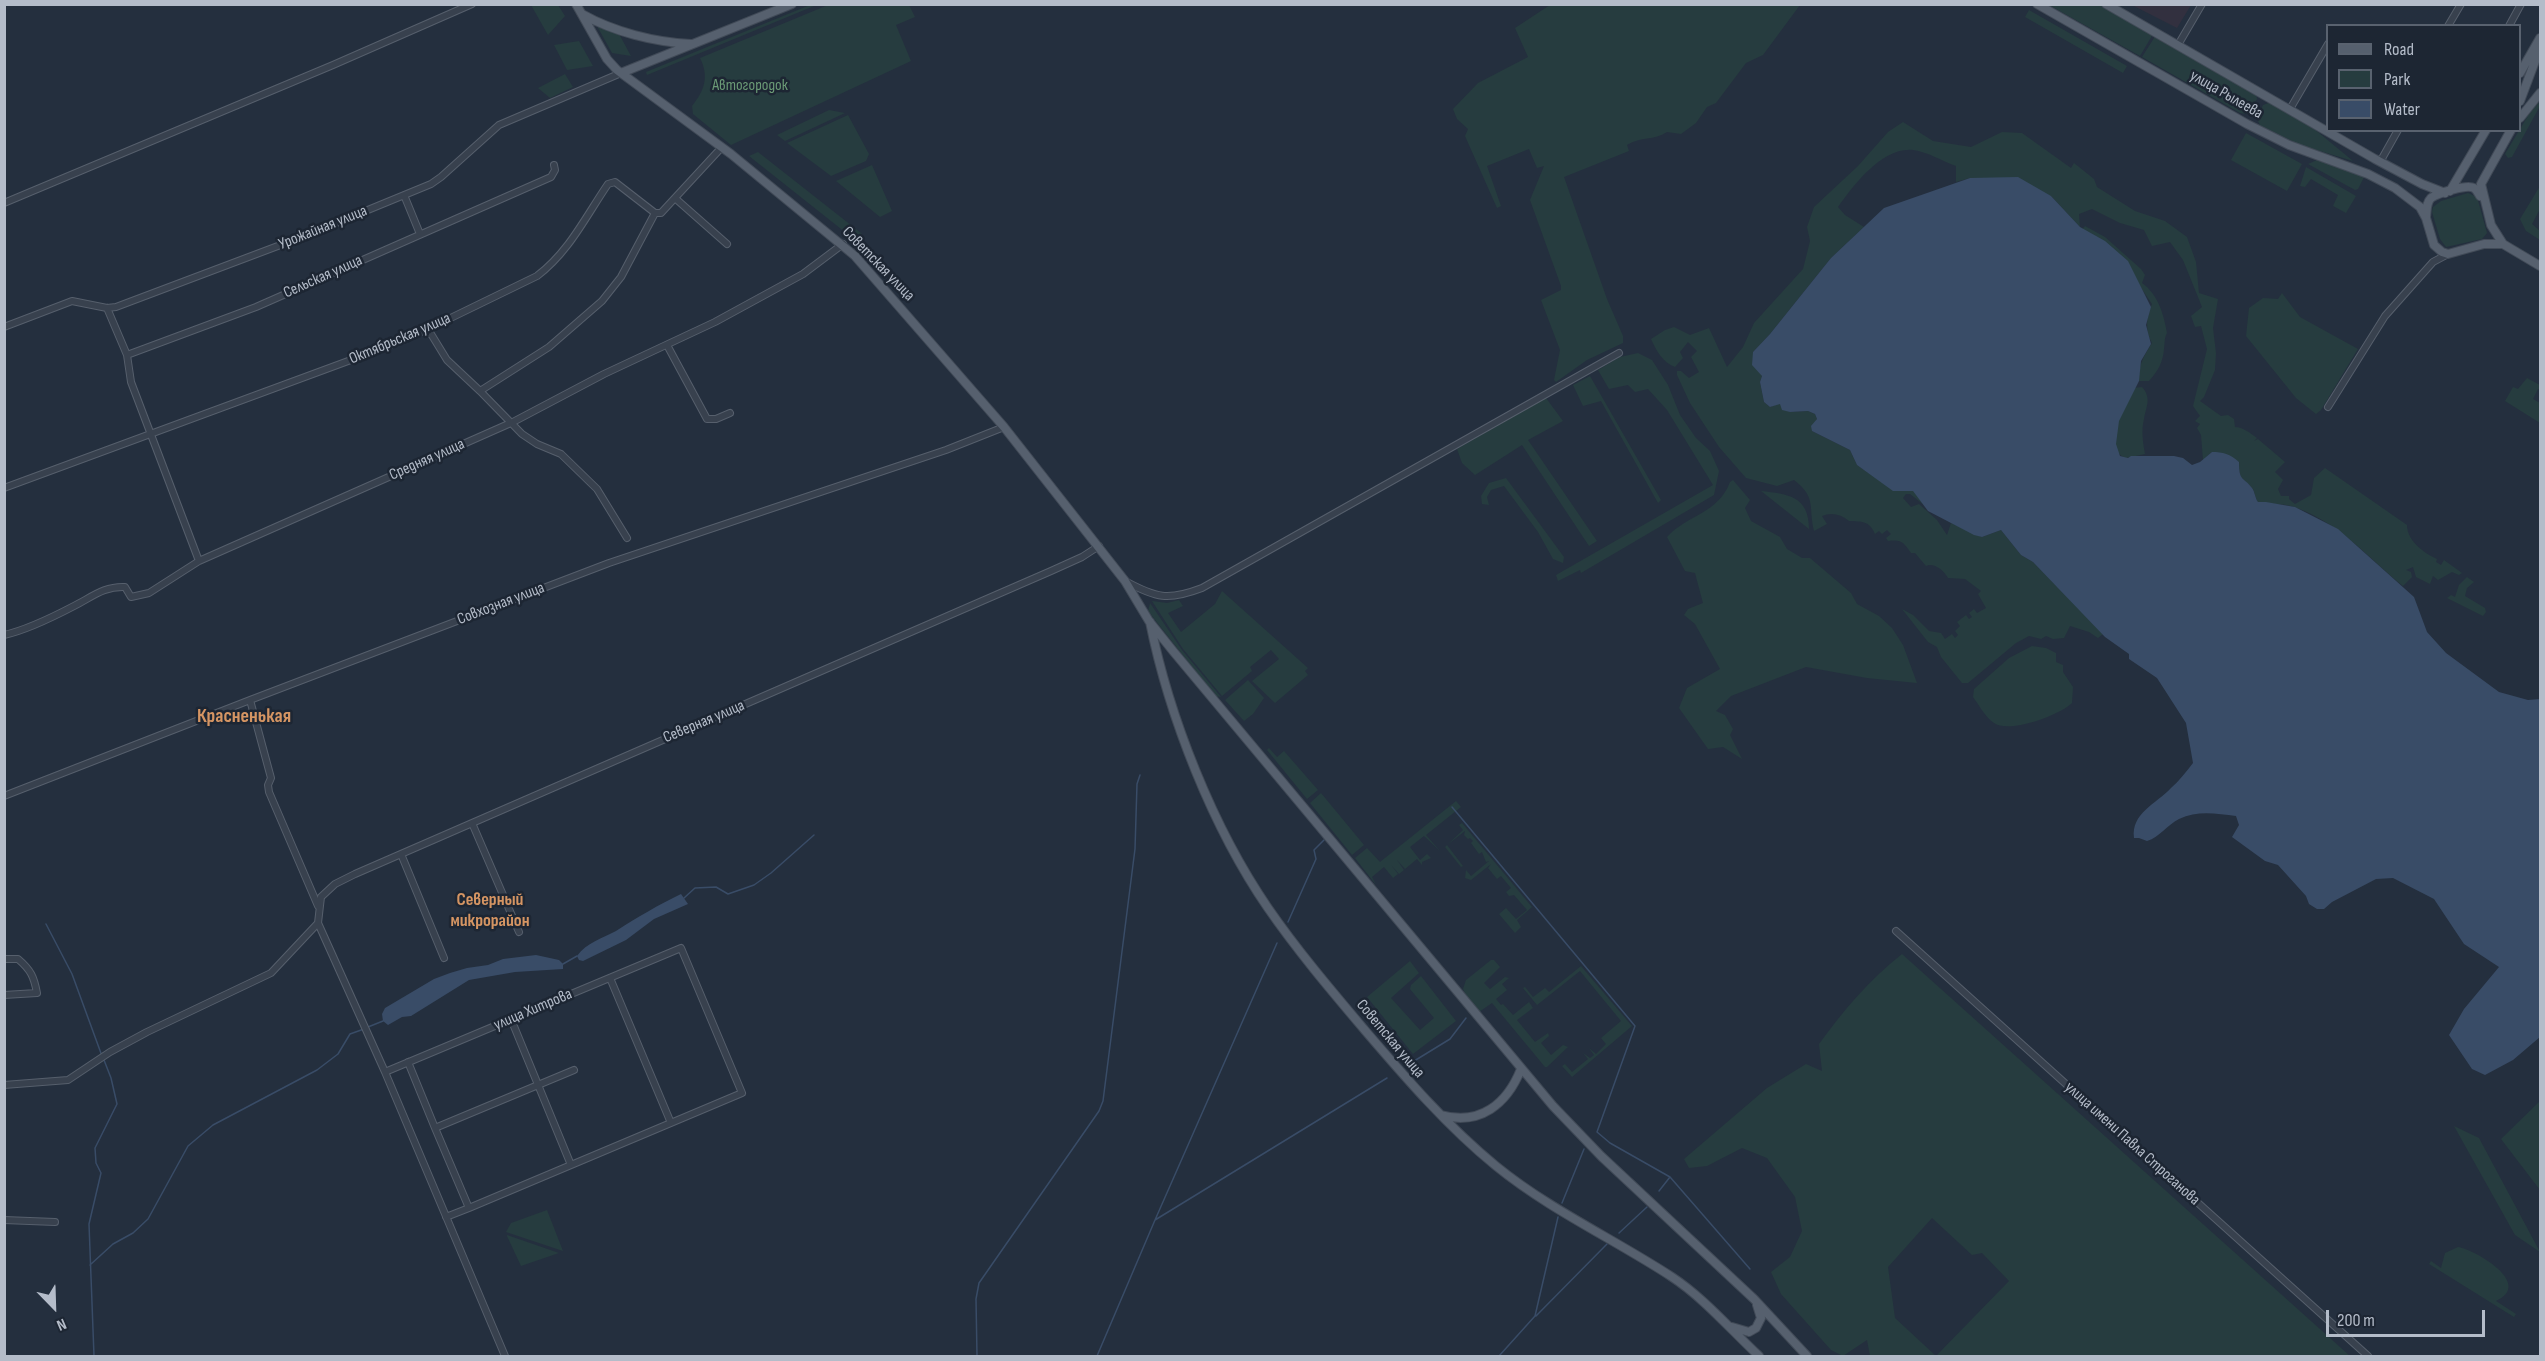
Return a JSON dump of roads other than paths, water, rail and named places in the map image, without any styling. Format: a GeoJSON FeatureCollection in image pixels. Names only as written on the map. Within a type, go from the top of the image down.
{"type":"FeatureCollection","features":[{"type":"Feature","properties":{"kind":"main road","name":"Советская улица"},"geometry":{"type":"LineString","coordinates":[[576,4],[607,59],[621,73],[722,147],[843,244],[949,362],[1099,546],[1125,581],[1149,621],[1177,718],[1197,773],[1234,852],[1266,906],[1293,944],[1412,1086],[1455,1131],[1515,1180],[1674,1278],[1759,1356]]}},
{"type":"Feature","properties":{"kind":"main road"},"geometry":{"type":"LineString","coordinates":[[621,73],[792,4]]}},
{"type":"Feature","properties":{"kind":"main road","name":"улица Рылеева"},"geometry":{"type":"LineString","coordinates":[[2037,4],[2247,124],[2302,151],[2368,174],[2417,203],[2426,218]]}},
{"type":"Feature","properties":{"kind":"main road","name":"улица Рылеева"},"geometry":{"type":"LineString","coordinates":[[2106,4],[2326,130]]}},
{"type":"Feature","properties":{"kind":"main road"},"geometry":{"type":"LineString","coordinates":[[581,13],[603,24],[648,38],[695,45]]}},
{"type":"Feature","properties":{"kind":"main road"},"geometry":{"type":"LineString","coordinates":[[2521,72],[2541,38]]}},
{"type":"Feature","properties":{"kind":"main road"},"geometry":{"type":"LineString","coordinates":[[2521,98],[2541,48]]}},
{"type":"Feature","properties":{"kind":"main road"},"geometry":{"type":"LineString","coordinates":[[2521,117],[2541,93]]}},
{"type":"Feature","properties":{"kind":"main road","name":"улица Рылеева"},"geometry":{"type":"LineString","coordinates":[[2330,132],[2422,184],[2448,192]]}},
{"type":"Feature","properties":{"kind":"main road"},"geometry":{"type":"LineString","coordinates":[[2448,192],[2485,132]]}},
{"type":"Feature","properties":{"kind":"main road"},"geometry":{"type":"LineString","coordinates":[[2510,132],[2484,176],[2481,190],[2491,225],[2503,244],[2541,266]]}},
{"type":"Feature","properties":{"kind":"main road"},"geometry":{"type":"LineString","coordinates":[[2485,204],[2474,188],[2465,186],[2430,199],[2426,218],[2434,245],[2448,254],[2484,244],[2503,244]]}},
{"type":"Feature","properties":{"kind":"main road"},"geometry":{"type":"LineString","coordinates":[[2484,244],[2490,236],[2491,225]]}},
{"type":"Feature","properties":{"kind":"main road"},"geometry":{"type":"LineString","coordinates":[[1149,621],[1552,1106],[1601,1156],[1754,1299],[1807,1356]]}},
{"type":"Feature","properties":{"kind":"main road"},"geometry":{"type":"LineString","coordinates":[[1439,1114],[1455,1119],[1478,1117],[1494,1107],[1509,1093],[1521,1069]]}},
{"type":"Feature","properties":{"kind":"main road"},"geometry":{"type":"LineString","coordinates":[[1725,1324],[1742,1332],[1749,1332],[1756,1328],[1761,1318],[1754,1299]]}},
{"type":"Feature","properties":{"kind":"street"},"geometry":{"type":"LineString","coordinates":[[4,203],[472,4]]}},
{"type":"Feature","properties":{"kind":"street"},"geometry":{"type":"LineString","coordinates":[[2178,45],[2202,4]]}},
{"type":"Feature","properties":{"kind":"street"},"geometry":{"type":"LineString","coordinates":[[2449,24],[2461,4]]}},
{"type":"Feature","properties":{"kind":"street"},"geometry":{"type":"LineString","coordinates":[[2509,24],[2521,4]]}},
{"type":"Feature","properties":{"kind":"street"},"geometry":{"type":"LineString","coordinates":[[2289,109],[2326,47]]}},
{"type":"Feature","properties":{"kind":"street","name":"Урожайная улица"},"geometry":{"type":"LineString","coordinates":[[4,327],[72,301],[107,308],[116,307],[297,239],[404,195],[441,177],[493,130],[510,118],[621,73]]}},
{"type":"Feature","properties":{"kind":"street"},"geometry":{"type":"LineString","coordinates":[[2380,162],[2397,132]]}},
{"type":"Feature","properties":{"kind":"street"},"geometry":{"type":"LineString","coordinates":[[480,391],[549,347],[602,301],[621,277],[655,213],[666,211],[722,147]]}},
{"type":"Feature","properties":{"kind":"street","name":"Сельская улица"},"geometry":{"type":"LineString","coordinates":[[127,355],[256,307],[551,177],[555,170],[554,165]]}},
{"type":"Feature","properties":{"kind":"street","name":"Октябрьская улица"},"geometry":{"type":"LineString","coordinates":[[4,488],[428,329],[537,276],[550,267],[575,236],[608,184],[615,182],[655,213]]}},
{"type":"Feature","properties":{"kind":"street"},"geometry":{"type":"LineString","coordinates":[[404,195],[420,234]]}},
{"type":"Feature","properties":{"kind":"street"},"geometry":{"type":"LineString","coordinates":[[676,199],[727,244]]}},
{"type":"Feature","properties":{"kind":"street","name":"Средняя улица"},"geometry":{"type":"LineString","coordinates":[[4,635],[75,606],[91,594],[112,587],[125,587],[131,597],[149,594],[198,561],[513,422],[715,322],[803,274],[843,244]]}},
{"type":"Feature","properties":{"kind":"street"},"geometry":{"type":"LineString","coordinates":[[2433,262],[2434,245]]}},
{"type":"Feature","properties":{"kind":"street"},"geometry":{"type":"LineString","coordinates":[[2328,408],[2385,316],[2433,262],[2448,254]]}},
{"type":"Feature","properties":{"kind":"street"},"geometry":{"type":"LineString","coordinates":[[107,308],[127,355],[131,382],[198,561]]}},
{"type":"Feature","properties":{"kind":"street"},"geometry":{"type":"LineString","coordinates":[[428,329],[447,360],[513,422],[522,434],[537,444],[561,454],[597,489],[627,538]]}},
{"type":"Feature","properties":{"kind":"street"},"geometry":{"type":"LineString","coordinates":[[667,345],[707,419],[716,419],[730,413]]}},
{"type":"Feature","properties":{"kind":"street"},"geometry":{"type":"LineString","coordinates":[[1125,581],[1149,594],[1166,597],[1180,596],[1202,588],[1619,353]]}},
{"type":"Feature","properties":{"kind":"street","name":"Совхозная улица"},"geometry":{"type":"LineString","coordinates":[[4,796],[609,563],[946,450],[1004,427]]}},
{"type":"Feature","properties":{"kind":"street","name":"Северная улица"},"geometry":{"type":"LineString","coordinates":[[319,906],[321,897],[335,884],[1051,572],[1099,546]]}},
{"type":"Feature","properties":{"kind":"street"},"geometry":{"type":"LineString","coordinates":[[250,700],[271,778],[268,785],[269,792],[319,906],[318,923],[385,1072],[505,1356]]}},
{"type":"Feature","properties":{"kind":"street"},"geometry":{"type":"LineString","coordinates":[[472,823],[519,932]]}},
{"type":"Feature","properties":{"kind":"street"},"geometry":{"type":"LineString","coordinates":[[401,854],[444,958]]}},
{"type":"Feature","properties":{"kind":"street"},"geometry":{"type":"LineString","coordinates":[[4,1085],[68,1080],[110,1052],[147,1032],[271,973],[318,923]]}},
{"type":"Feature","properties":{"kind":"street","name":"улица имени Павла Строганова"},"geometry":{"type":"LineString","coordinates":[[1896,930],[2368,1356]]}},
{"type":"Feature","properties":{"kind":"street","name":"улица Хитрова"},"geometry":{"type":"LineString","coordinates":[[385,1072],[681,948],[742,1093],[671,1123]]}},
{"type":"Feature","properties":{"kind":"street"},"geometry":{"type":"LineString","coordinates":[[4,959],[18,959],[29,968],[37,993],[4,995]]}},
{"type":"Feature","properties":{"kind":"street"},"geometry":{"type":"LineString","coordinates":[[446,1217],[671,1123],[610,978]]}},
{"type":"Feature","properties":{"kind":"street"},"geometry":{"type":"LineString","coordinates":[[511,1019],[572,1165]]}},
{"type":"Feature","properties":{"kind":"street"},"geometry":{"type":"LineString","coordinates":[[408,1062],[469,1208]]}},
{"type":"Feature","properties":{"kind":"street"},"geometry":{"type":"LineString","coordinates":[[435,1128],[574,1070]]}},
{"type":"Feature","properties":{"kind":"street"},"geometry":{"type":"LineString","coordinates":[[4,1220],[55,1222]]}},
{"type":"Feature","properties":{"kind":"water"},"geometry":{"type":"Polygon","coordinates":[[[2018,177],[2051,196],[2080,227],[2105,241],[2128,261],[2151,307],[2146,325],[2151,344],[2141,361],[2139,381],[2119,421],[2116,444],[2120,456],[2128,458],[2131,456],[2174,456],[2183,458],[2192,465],[2200,462],[2212,452],[2233,457],[2239,462],[2241,476],[2252,488],[2258,502],[2295,507],[2338,529],[2414,597],[2427,632],[2446,653],[2499,692],[2528,700],[2540,699],[2540,1037],[2513,1060],[2485,1075],[2472,1069],[2449,1035],[2464,1009],[2499,967],[2464,944],[2434,899],[2393,878],[2376,879],[2332,902],[2324,909],[2317,909],[2309,904],[2306,896],[2278,865],[2265,861],[2232,837],[2239,825],[2236,816],[2193,814],[2179,819],[2156,837],[2147,841],[2134,838],[2134,829],[2140,815],[2165,794],[2193,763],[2186,723],[2157,678],[2129,659],[2129,654],[2105,637],[2033,562],[2021,555],[2001,530],[1982,537],[1974,535],[1928,511],[1913,491],[1893,491],[1857,465],[1850,450],[1812,431],[1811,426],[1817,419],[1815,414],[1808,411],[1790,412],[1782,410],[1780,404],[1770,407],[1764,402],[1760,382],[1762,376],[1752,365],[1753,352],[1831,258],[1884,208],[1970,178],[2018,177]]]}},
{"type":"Feature","properties":{"kind":"water"},"geometry":{"type":"Polygon","coordinates":[[[681,894],[688,904],[654,919],[626,940],[583,961],[579,960],[577,956],[590,944],[681,894]]]}},
{"type":"Feature","properties":{"kind":"water"},"geometry":{"type":"Polygon","coordinates":[[[536,955],[559,960],[563,964],[563,969],[515,972],[469,980],[411,1016],[402,1017],[388,1025],[383,1021],[382,1014],[385,1008],[434,979],[503,959],[536,955]]]}},
{"type":"Feature","properties":{"kind":"waterway"},"geometry":{"type":"LineString","coordinates":[[977,1356],[976,1299],[979,1283],[1099,1111],[1103,1101],[1135,849],[1137,784],[1140,775]]}},
{"type":"Feature","properties":{"kind":"waterway"},"geometry":{"type":"LineString","coordinates":[[1452,807],[1635,1026],[1597,1132],[1610,1143],[1670,1177]]}},
{"type":"Feature","properties":{"kind":"waterway"},"geometry":{"type":"LineString","coordinates":[[684,898],[695,888],[716,887],[728,894],[754,885],[814,835]]}},
{"type":"Feature","properties":{"kind":"waterway"},"geometry":{"type":"LineString","coordinates":[[1288,922],[1316,859],[1314,850],[1324,840]]}},
{"type":"Feature","properties":{"kind":"waterway"},"geometry":{"type":"LineString","coordinates":[[46,924],[72,974],[102,1056]]}},
{"type":"Feature","properties":{"kind":"waterway"},"geometry":{"type":"LineString","coordinates":[[1155,1220],[1277,943]]}},
{"type":"Feature","properties":{"kind":"waterway"},"geometry":{"type":"LineString","coordinates":[[563,964],[577,956]]}},
{"type":"Feature","properties":{"kind":"waterway"},"geometry":{"type":"LineString","coordinates":[[1406,1066],[1450,1039],[1466,1018]]}},
{"type":"Feature","properties":{"kind":"waterway"},"geometry":{"type":"LineString","coordinates":[[368,1027],[383,1021]]}},
{"type":"Feature","properties":{"kind":"waterway"},"geometry":{"type":"LineString","coordinates":[[90,1265],[113,1244],[133,1233],[148,1219],[188,1146],[213,1125],[317,1070],[338,1054],[350,1034],[364,1029]]}},
{"type":"Feature","properties":{"kind":"waterway"},"geometry":{"type":"LineString","coordinates":[[94,1356],[89,1224],[101,1173],[96,1163],[95,1148],[117,1104],[104,1060]]}},
{"type":"Feature","properties":{"kind":"waterway"},"geometry":{"type":"LineString","coordinates":[[1097,1356],[1155,1220],[1387,1078]]}},
{"type":"Feature","properties":{"kind":"waterway"},"geometry":{"type":"LineString","coordinates":[[1562,1203],[1584,1149]]}},
{"type":"Feature","properties":{"kind":"waterway"},"geometry":{"type":"LineString","coordinates":[[1659,1191],[1670,1177],[1750,1269]]}},
{"type":"Feature","properties":{"kind":"waterway"},"geometry":{"type":"LineString","coordinates":[[1619,1233],[1647,1207]]}},
{"type":"Feature","properties":{"kind":"waterway"},"geometry":{"type":"LineString","coordinates":[[1499,1356],[1535,1316],[1558,1217]]}},
{"type":"Feature","properties":{"kind":"waterway"},"geometry":{"type":"LineString","coordinates":[[1536,1316],[1607,1244]]}},
{"type":"Feature","properties":{"kind":"district","name":"Красненькая"},"geometry":{"type":"Point","coordinates":[244,717]}},
{"type":"Feature","properties":{"kind":"district","name":"Северный микрорайон"},"geometry":{"type":"Point","coordinates":[490,910]}},
{"type":"Feature","properties":{"kind":"park label","name":"Автогородок"},"geometry":{"type":"Point","coordinates":[750,86]}}]}
